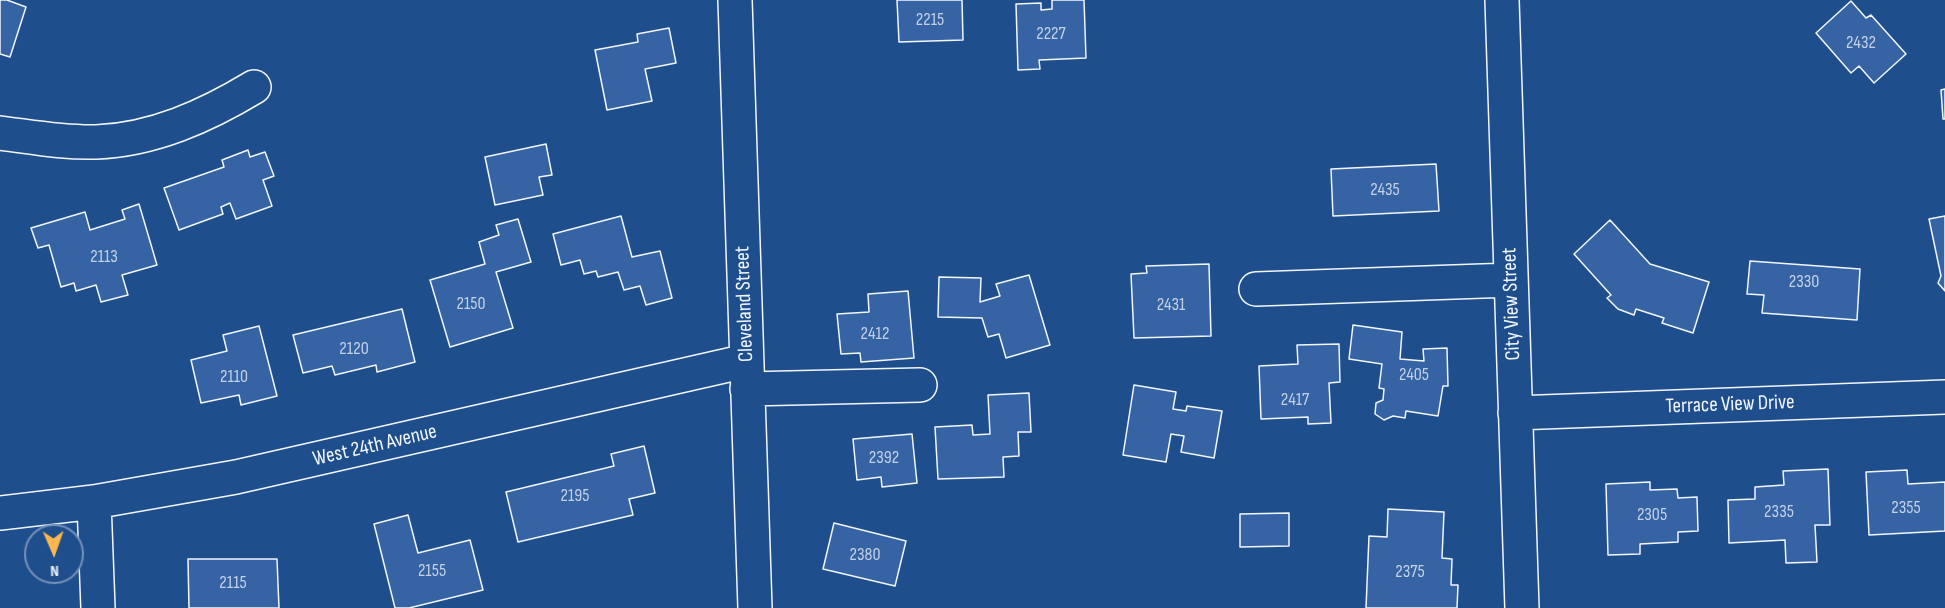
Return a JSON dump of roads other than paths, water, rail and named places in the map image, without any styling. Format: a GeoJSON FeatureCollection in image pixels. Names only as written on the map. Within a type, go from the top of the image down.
{"type":"FeatureCollection","features":[{"type":"Feature","properties":{"kind":"street","name":"Cleveland Street"},"geometry":{"type":"LineString","coordinates":[[735,0],[754,608]]}},
{"type":"Feature","properties":{"kind":"street","name":"City View Street"},"geometry":{"type":"LineString","coordinates":[[1502,0],[1522,608]]}},
{"type":"Feature","properties":{"kind":"street"},"geometry":{"type":"LineString","coordinates":[[0,132],[62,141],[96,142],[137,137],[176,126],[217,110],[254,87]]}},
{"type":"Feature","properties":{"kind":"street"},"geometry":{"type":"LineString","coordinates":[[1256,289],[1511,280]]}},
{"type":"Feature","properties":{"kind":"street","name":"West 24th Avenue"},"geometry":{"type":"LineString","coordinates":[[0,513],[94,502],[236,477],[747,375],[920,385]]}},
{"type":"Feature","properties":{"kind":"street","name":"Terrace View Drive"},"geometry":{"type":"LineString","coordinates":[[1515,413],[1945,397]]}},
{"type":"Feature","properties":{"kind":"street"},"geometry":{"type":"LineString","coordinates":[[94,502],[98,608]]}}]}
